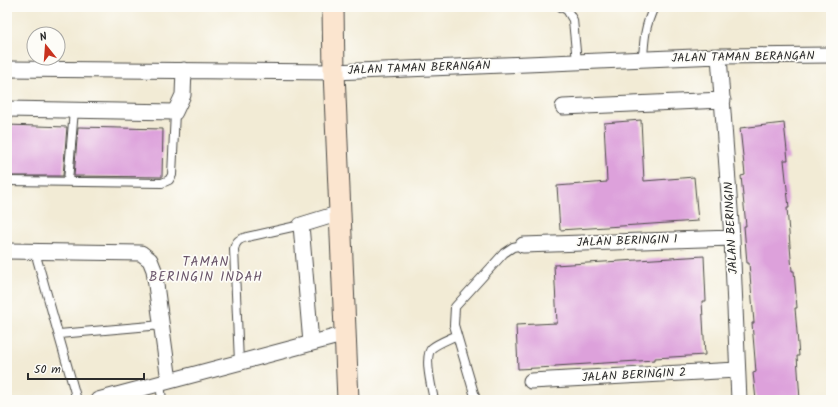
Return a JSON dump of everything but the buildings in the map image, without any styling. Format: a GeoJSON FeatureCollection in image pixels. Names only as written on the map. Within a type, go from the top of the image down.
{"type":"FeatureCollection","features":[{"type":"Feature","properties":{"kind":"street"},"geometry":{"type":"LineString","coordinates":[[333,7],[334,72],[348,400]]}},
{"type":"Feature","properties":{"kind":"street","name":"JALAN TAMAN BERANGAN"},"geometry":{"type":"LineString","coordinates":[[7,69],[334,72],[719,56],[831,54]]}},
{"type":"Feature","properties":{"kind":"street","name":"JALAN BERINGIN"},"geometry":{"type":"LineString","coordinates":[[719,56],[732,238],[739,400]]}},
{"type":"Feature","properties":{"kind":"street"},"geometry":{"type":"LineString","coordinates":[[7,109],[175,112],[183,95],[184,70]]}},
{"type":"Feature","properties":{"kind":"street"},"geometry":{"type":"LineString","coordinates":[[563,107],[722,100]]}},
{"type":"Feature","properties":{"kind":"street"},"geometry":{"type":"LineString","coordinates":[[311,343],[301,225],[340,213]]}},
{"type":"Feature","properties":{"kind":"street","name":"JALAN BERINGIN 1"},"geometry":{"type":"LineString","coordinates":[[523,245],[732,238]]}},
{"type":"Feature","properties":{"kind":"street"},"geometry":{"type":"LineString","coordinates":[[7,251],[141,253],[150,260],[154,270],[162,325],[164,382]]}},
{"type":"Feature","properties":{"kind":"street"},"geometry":{"type":"LineString","coordinates":[[98,400],[346,334]]}},
{"type":"Feature","properties":{"kind":"street","name":"JALAN BERINGIN 2"},"geometry":{"type":"LineString","coordinates":[[531,381],[737,370]]}},
{"type":"Feature","properties":{"kind":"lane"},"geometry":{"type":"LineString","coordinates":[[561,7],[567,10],[573,20],[577,62]]}},
{"type":"Feature","properties":{"kind":"lane"},"geometry":{"type":"LineString","coordinates":[[643,60],[644,32],[654,7]]}},
{"type":"Feature","properties":{"kind":"lane"},"geometry":{"type":"LineString","coordinates":[[68,181],[74,110]]}},
{"type":"Feature","properties":{"kind":"lane"},"geometry":{"type":"LineString","coordinates":[[7,181],[162,183],[169,180],[172,175],[175,112]]}},
{"type":"Feature","properties":{"kind":"lane"},"geometry":{"type":"LineString","coordinates":[[239,362],[234,249],[236,243],[239,239],[301,225]]}},
{"type":"Feature","properties":{"kind":"lane"},"geometry":{"type":"LineString","coordinates":[[476,400],[454,325],[455,307],[504,253],[523,245]]}},
{"type":"Feature","properties":{"kind":"lane"},"geometry":{"type":"LineString","coordinates":[[35,252],[77,400]]}},
{"type":"Feature","properties":{"kind":"lane"},"geometry":{"type":"LineString","coordinates":[[59,334],[162,325]]}},
{"type":"Feature","properties":{"kind":"lane"},"geometry":{"type":"LineString","coordinates":[[434,400],[428,354],[433,347],[457,335]]}},
{"type":"Feature","properties":{"kind":"lane"},"geometry":{"type":"LineString","coordinates":[[162,400],[164,382]]}},
{"type":"Feature","properties":{"kind":"district","name":"TAMAN BERINGIN INDAH"},"geometry":{"type":"Point","coordinates":[206,270]}}]}
